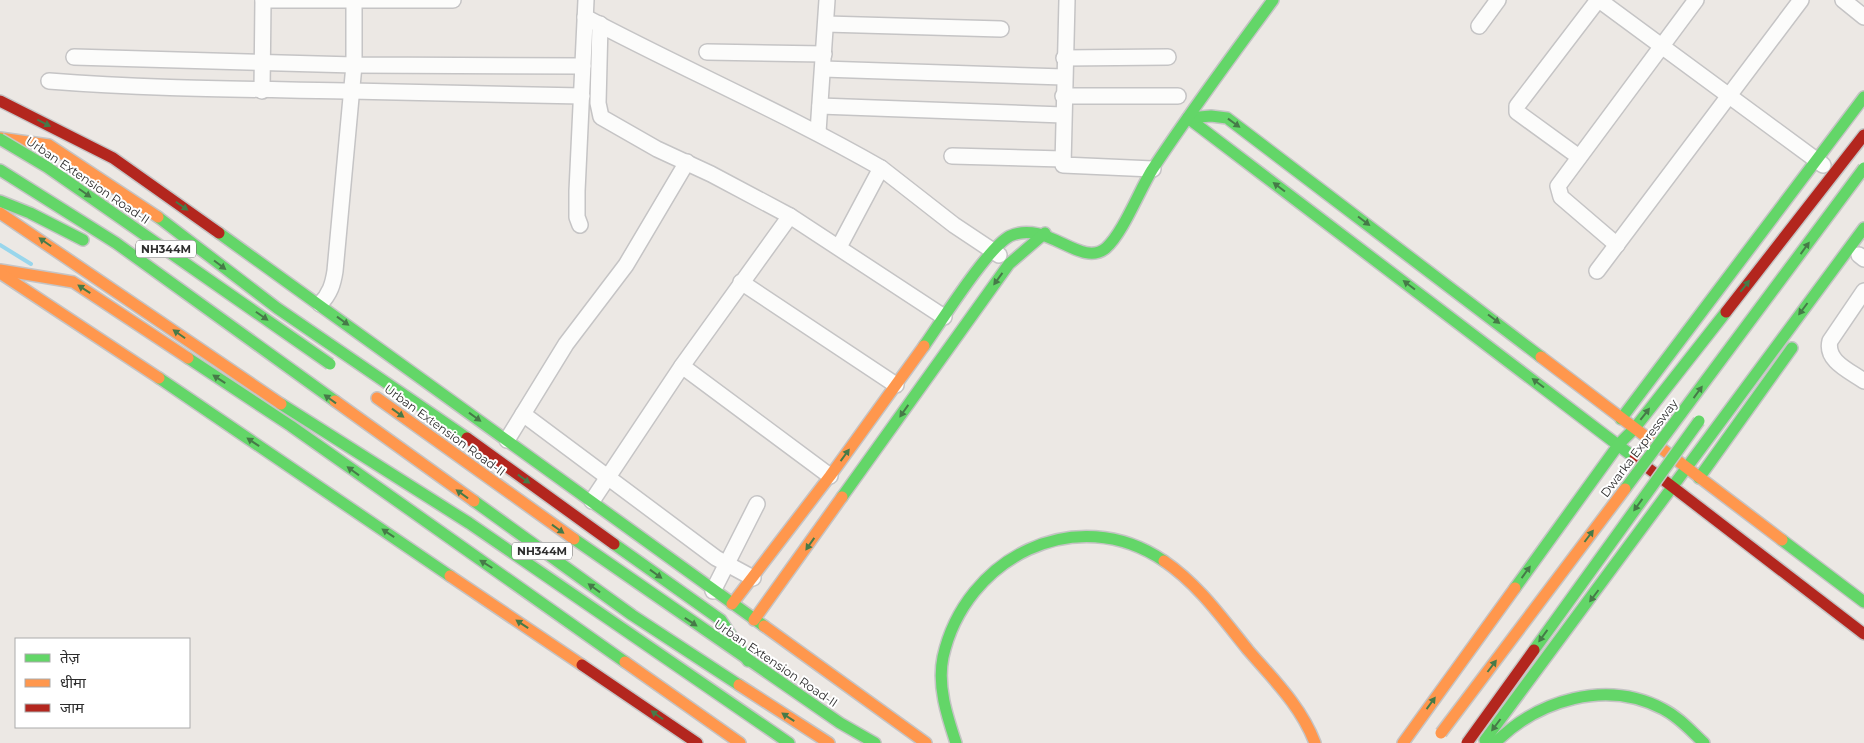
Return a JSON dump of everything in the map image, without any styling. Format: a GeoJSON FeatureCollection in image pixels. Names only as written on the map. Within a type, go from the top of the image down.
{"type":"FeatureCollection","features":[{"type":"Feature","properties":{"kind":"main road"},"geometry":{"type":"LineString","coordinates":[[732,604],[830,476],[999,243],[1013,234],[1045,233],[1082,253],[1099,253],[1106,248],[1153,169],[1273,0]]}},
{"type":"Feature","properties":{"kind":"main road"},"geometry":{"type":"LineString","coordinates":[[1621,419],[1864,97]]}},
{"type":"Feature","properties":{"kind":"main road"},"geometry":{"type":"LineString","coordinates":[[0,101],[113,158],[320,304],[926,743]]}},
{"type":"Feature","properties":{"kind":"main road"},"geometry":{"type":"LineString","coordinates":[[1188,118],[1211,116],[1227,118],[1864,602]]}},
{"type":"Feature","properties":{"kind":"main road"},"geometry":{"type":"LineString","coordinates":[[1188,118],[1619,444],[1672,488],[1864,634]]}},
{"type":"Feature","properties":{"kind":"main road"},"geometry":{"type":"LineString","coordinates":[[1403,743],[1619,444],[1634,429],[1758,268],[1864,135]]}},
{"type":"Feature","properties":{"kind":"main road"},"geometry":{"type":"LineString","coordinates":[[0,138],[49,145],[154,214],[277,308],[468,439],[721,620],[748,661]]}},
{"type":"Feature","properties":{"kind":"main road","name":"Urban Extension Road-II"},"geometry":{"type":"LineString","coordinates":[[0,138],[47,167],[338,370]]}},
{"type":"Feature","properties":{"kind":"main road"},"geometry":{"type":"LineString","coordinates":[[0,156],[49,145]]}},
{"type":"Feature","properties":{"kind":"main road","name":"Dwarka Expressway"},"geometry":{"type":"LineString","coordinates":[[1433,743],[1671,429],[1864,168]]}},
{"type":"Feature","properties":{"kind":"main road","name":"NH344M"},"geometry":{"type":"LineString","coordinates":[[0,170],[116,243],[632,615],[829,743]]}},
{"type":"Feature","properties":{"kind":"main road"},"geometry":{"type":"LineString","coordinates":[[0,201],[30,212],[82,240],[116,243]]}},
{"type":"Feature","properties":{"kind":"main road"},"geometry":{"type":"LineString","coordinates":[[0,213],[314,427],[469,523],[789,743]]}},
{"type":"Feature","properties":{"kind":"main road"},"geometry":{"type":"LineString","coordinates":[[1482,743],[1630,548],[1686,467],[1864,228]]}},
{"type":"Feature","properties":{"kind":"main road"},"geometry":{"type":"LineString","coordinates":[[754,620],[1012,261],[1045,233]]}},
{"type":"Feature","properties":{"kind":"main road"},"geometry":{"type":"LineString","coordinates":[[0,272],[73,282],[291,426],[740,743]]}},
{"type":"Feature","properties":{"kind":"main road"},"geometry":{"type":"LineString","coordinates":[[0,272],[697,743]]}},
{"type":"Feature","properties":{"kind":"main road"},"geometry":{"type":"LineString","coordinates":[[1699,478],[1796,342]]}},
{"type":"Feature","properties":{"kind":"main road"},"geometry":{"type":"LineString","coordinates":[[1566,404],[1580,385]]}},
{"type":"Feature","properties":{"kind":"main road","name":"Urban Extension Road-II"},"geometry":{"type":"LineString","coordinates":[[369,393],[647,592],[840,723],[875,743]]}},
{"type":"Feature","properties":{"kind":"main road"},"geometry":{"type":"LineString","coordinates":[[1467,743],[1709,408]]}},
{"type":"Feature","properties":{"kind":"main road"},"geometry":{"type":"LineString","coordinates":[[956,743],[946,716],[942,685],[943,658],[949,634],[958,615],[973,590],[991,571],[1013,555],[1041,542],[1073,536],[1107,537],[1136,545],[1165,560],[1187,577],[1290,700],[1315,743]]}},
{"type":"Feature","properties":{"kind":"main road"},"geometry":{"type":"LineString","coordinates":[[1495,743],[1526,716],[1549,705],[1575,698],[1607,694],[1657,706],[1684,725],[1704,743]]}},
{"type":"Feature","properties":{"kind":"street"},"geometry":{"type":"LineString","coordinates":[[262,91],[263,0],[453,0]]}},
{"type":"Feature","properties":{"kind":"street"},"geometry":{"type":"LineString","coordinates":[[320,304],[327,297],[333,284],[350,90],[354,64],[354,0]]}},
{"type":"Feature","properties":{"kind":"street"},"geometry":{"type":"LineString","coordinates":[[580,225],[576,207],[586,0]]}},
{"type":"Feature","properties":{"kind":"street"},"geometry":{"type":"LineString","coordinates":[[818,132],[827,0]]}},
{"type":"Feature","properties":{"kind":"street"},"geometry":{"type":"LineString","coordinates":[[1067,0],[1063,96],[1063,165],[1153,169]]}},
{"type":"Feature","properties":{"kind":"street"},"geometry":{"type":"LineString","coordinates":[[1479,26],[1498,0]]}},
{"type":"Feature","properties":{"kind":"street"},"geometry":{"type":"LineString","coordinates":[[1579,157],[1517,112],[1517,106],[1599,0],[1835,173]]}},
{"type":"Feature","properties":{"kind":"street"},"geometry":{"type":"LineString","coordinates":[[1616,245],[1558,192],[1560,182],[1696,0]]}},
{"type":"Feature","properties":{"kind":"street"},"geometry":{"type":"LineString","coordinates":[[1597,271],[1801,0]]}},
{"type":"Feature","properties":{"kind":"street"},"geometry":{"type":"LineString","coordinates":[[1843,0],[1864,17]]}},
{"type":"Feature","properties":{"kind":"street"},"geometry":{"type":"LineString","coordinates":[[585,16],[818,132],[881,168],[954,225],[992,251],[1012,261]]}},
{"type":"Feature","properties":{"kind":"street"},"geometry":{"type":"LineString","coordinates":[[600,24],[598,103],[601,117],[616,127],[790,216],[944,317]]}},
{"type":"Feature","properties":{"kind":"street"},"geometry":{"type":"LineString","coordinates":[[826,24],[1001,29]]}},
{"type":"Feature","properties":{"kind":"street"},"geometry":{"type":"LineString","coordinates":[[707,52],[823,62],[1064,77]]}},
{"type":"Feature","properties":{"kind":"street"},"geometry":{"type":"LineString","coordinates":[[74,57],[354,64],[583,66]]}},
{"type":"Feature","properties":{"kind":"street"},"geometry":{"type":"LineString","coordinates":[[1064,58],[1168,57]]}},
{"type":"Feature","properties":{"kind":"street"},"geometry":{"type":"LineString","coordinates":[[49,81],[121,86],[262,91],[350,90],[582,96]]}},
{"type":"Feature","properties":{"kind":"street"},"geometry":{"type":"LineString","coordinates":[[1063,96],[1178,96]]}},
{"type":"Feature","properties":{"kind":"street"},"geometry":{"type":"LineString","coordinates":[[820,106],[1063,115]]}},
{"type":"Feature","properties":{"kind":"street"},"geometry":{"type":"LineString","coordinates":[[952,156],[1063,159]]}},
{"type":"Feature","properties":{"kind":"street"},"geometry":{"type":"LineString","coordinates":[[507,440],[566,344],[626,266],[687,162]]}},
{"type":"Feature","properties":{"kind":"street"},"geometry":{"type":"LineString","coordinates":[[839,247],[881,168]]}},
{"type":"Feature","properties":{"kind":"street"},"geometry":{"type":"LineString","coordinates":[[592,501],[682,366],[790,216]]}},
{"type":"Feature","properties":{"kind":"street"},"geometry":{"type":"LineString","coordinates":[[741,282],[896,385]]}},
{"type":"Feature","properties":{"kind":"street"},"geometry":{"type":"LineString","coordinates":[[1864,291],[1830,341],[1828,348],[1833,359],[1864,381]]}},
{"type":"Feature","properties":{"kind":"street"},"geometry":{"type":"LineString","coordinates":[[682,366],[830,476]]}},
{"type":"Feature","properties":{"kind":"street"},"geometry":{"type":"LineString","coordinates":[[523,414],[727,565],[753,578]]}},
{"type":"Feature","properties":{"kind":"street"},"geometry":{"type":"LineString","coordinates":[[714,590],[757,504]]}},
{"type":"Feature","properties":{"kind":"waterway"},"geometry":{"type":"LineString","coordinates":[[0,245],[31,264]]}},
{"type":"Feature","properties":{"kind":"traffic: fast"},"geometry":{"type":"LineString","coordinates":[[924,346],[978,269],[990,254],[1010,236],[1024,232],[1037,234],[1086,253],[1096,253],[1106,248],[1119,232],[1166,148],[1273,0]]}},
{"type":"Feature","properties":{"kind":"traffic: fast"},"geometry":{"type":"LineString","coordinates":[[1621,419],[1864,97]]}},
{"type":"Feature","properties":{"kind":"traffic: fast"},"geometry":{"type":"LineString","coordinates":[[1188,118],[1211,116],[1227,118],[1541,357]]}},
{"type":"Feature","properties":{"kind":"traffic: fast"},"geometry":{"type":"LineString","coordinates":[[1188,118],[1635,458]]}},
{"type":"Feature","properties":{"kind":"traffic: fast"},"geometry":{"type":"LineString","coordinates":[[0,139],[47,167],[330,364]]}},
{"type":"Feature","properties":{"kind":"traffic: fast"},"geometry":{"type":"LineString","coordinates":[[1625,489],[1864,168]]}},
{"type":"Feature","properties":{"kind":"traffic: fast"},"geometry":{"type":"LineString","coordinates":[[0,170],[116,243],[335,401]]}},
{"type":"Feature","properties":{"kind":"traffic: fast"},"geometry":{"type":"LineString","coordinates":[[0,201],[30,213],[83,240]]}},
{"type":"Feature","properties":{"kind":"traffic: fast"},"geometry":{"type":"LineString","coordinates":[[158,217],[277,308],[467,438]]}},
{"type":"Feature","properties":{"kind":"traffic: fast"},"geometry":{"type":"LineString","coordinates":[[1485,740],[1864,228]]}},
{"type":"Feature","properties":{"kind":"traffic: fast"},"geometry":{"type":"LineString","coordinates":[[219,233],[764,626]]}},
{"type":"Feature","properties":{"kind":"traffic: fast"},"geometry":{"type":"LineString","coordinates":[[842,497],[1009,264],[1045,233]]}},
{"type":"Feature","properties":{"kind":"traffic: fast"},"geometry":{"type":"LineString","coordinates":[[1515,588],[1619,444],[1634,429],[1726,312]]}},
{"type":"Feature","properties":{"kind":"traffic: fast"},"geometry":{"type":"LineString","coordinates":[[1699,478],[1792,348]]}},
{"type":"Feature","properties":{"kind":"traffic: fast"},"geometry":{"type":"LineString","coordinates":[[188,358],[291,426],[625,662]]}},
{"type":"Feature","properties":{"kind":"traffic: fast"},"geometry":{"type":"LineString","coordinates":[[159,378],[450,576]]}},
{"type":"Feature","properties":{"kind":"traffic: fast"},"geometry":{"type":"LineString","coordinates":[[281,404],[469,523],[789,743]]}},
{"type":"Feature","properties":{"kind":"traffic: fast"},"geometry":{"type":"LineString","coordinates":[[1534,650],[1699,421]]}},
{"type":"Feature","properties":{"kind":"traffic: fast"},"geometry":{"type":"LineString","coordinates":[[474,501],[632,615],[739,685]]}},
{"type":"Feature","properties":{"kind":"traffic: fast"},"geometry":{"type":"LineString","coordinates":[[956,743],[946,712],[942,690],[941,668],[943,657],[955,622],[974,592],[999,567],[1029,549],[1061,539],[1095,537],[1130,544],[1164,561]]}},
{"type":"Feature","properties":{"kind":"traffic: fast"},"geometry":{"type":"LineString","coordinates":[[574,539],[840,723],[875,743]]}},
{"type":"Feature","properties":{"kind":"traffic: fast"},"geometry":{"type":"LineString","coordinates":[[1782,540],[1864,602]]}},
{"type":"Feature","properties":{"kind":"traffic: fast"},"geometry":{"type":"LineString","coordinates":[[614,544],[721,620],[748,661]]}},
{"type":"Feature","properties":{"kind":"traffic: fast"},"geometry":{"type":"LineString","coordinates":[[1495,743],[1531,715],[1552,705],[1596,695],[1619,696],[1641,700],[1663,709],[1680,720],[1704,743]]}},
{"type":"Feature","properties":{"kind":"traffic: slow"},"geometry":{"type":"LineString","coordinates":[[0,138],[49,145],[158,217]]}},
{"type":"Feature","properties":{"kind":"traffic: slow"},"geometry":{"type":"LineString","coordinates":[[0,213],[281,404]]}},
{"type":"Feature","properties":{"kind":"traffic: slow"},"geometry":{"type":"LineString","coordinates":[[0,270],[73,282],[188,358]]}},
{"type":"Feature","properties":{"kind":"traffic: slow"},"geometry":{"type":"LineString","coordinates":[[0,273],[159,378]]}},
{"type":"Feature","properties":{"kind":"traffic: slow"},"geometry":{"type":"LineString","coordinates":[[732,604],[830,476],[924,346]]}},
{"type":"Feature","properties":{"kind":"traffic: slow"},"geometry":{"type":"LineString","coordinates":[[1541,357],[1782,540]]}},
{"type":"Feature","properties":{"kind":"traffic: slow"},"geometry":{"type":"LineString","coordinates":[[377,398],[574,539]]}},
{"type":"Feature","properties":{"kind":"traffic: slow"},"geometry":{"type":"LineString","coordinates":[[335,401],[474,501]]}},
{"type":"Feature","properties":{"kind":"traffic: slow"},"geometry":{"type":"LineString","coordinates":[[1441,733],[1625,489]]}},
{"type":"Feature","properties":{"kind":"traffic: slow"},"geometry":{"type":"LineString","coordinates":[[754,620],[842,497]]}},
{"type":"Feature","properties":{"kind":"traffic: slow"},"geometry":{"type":"LineString","coordinates":[[1164,561],[1199,591],[1276,682],[1302,717],[1315,743]]}},
{"type":"Feature","properties":{"kind":"traffic: slow"},"geometry":{"type":"LineString","coordinates":[[450,576],[582,665]]}},
{"type":"Feature","properties":{"kind":"traffic: slow"},"geometry":{"type":"LineString","coordinates":[[1403,743],[1515,588]]}},
{"type":"Feature","properties":{"kind":"traffic: slow"},"geometry":{"type":"LineString","coordinates":[[764,626],[926,743]]}},
{"type":"Feature","properties":{"kind":"traffic: slow"},"geometry":{"type":"LineString","coordinates":[[625,662],[740,743]]}},
{"type":"Feature","properties":{"kind":"traffic: slow"},"geometry":{"type":"LineString","coordinates":[[739,685],[829,743]]}},
{"type":"Feature","properties":{"kind":"traffic: jam"},"geometry":{"type":"LineString","coordinates":[[0,101],[113,158],[219,233]]}},
{"type":"Feature","properties":{"kind":"traffic: jam"},"geometry":{"type":"LineString","coordinates":[[1726,312],[1864,135]]}},
{"type":"Feature","properties":{"kind":"traffic: jam"},"geometry":{"type":"LineString","coordinates":[[467,438],[614,544]]}},
{"type":"Feature","properties":{"kind":"traffic: jam"},"geometry":{"type":"LineString","coordinates":[[1635,458],[1864,634]]}},
{"type":"Feature","properties":{"kind":"traffic: jam"},"geometry":{"type":"LineString","coordinates":[[1467,743],[1534,650]]}},
{"type":"Feature","properties":{"kind":"traffic: jam"},"geometry":{"type":"LineString","coordinates":[[582,665],[697,743]]}}]}
